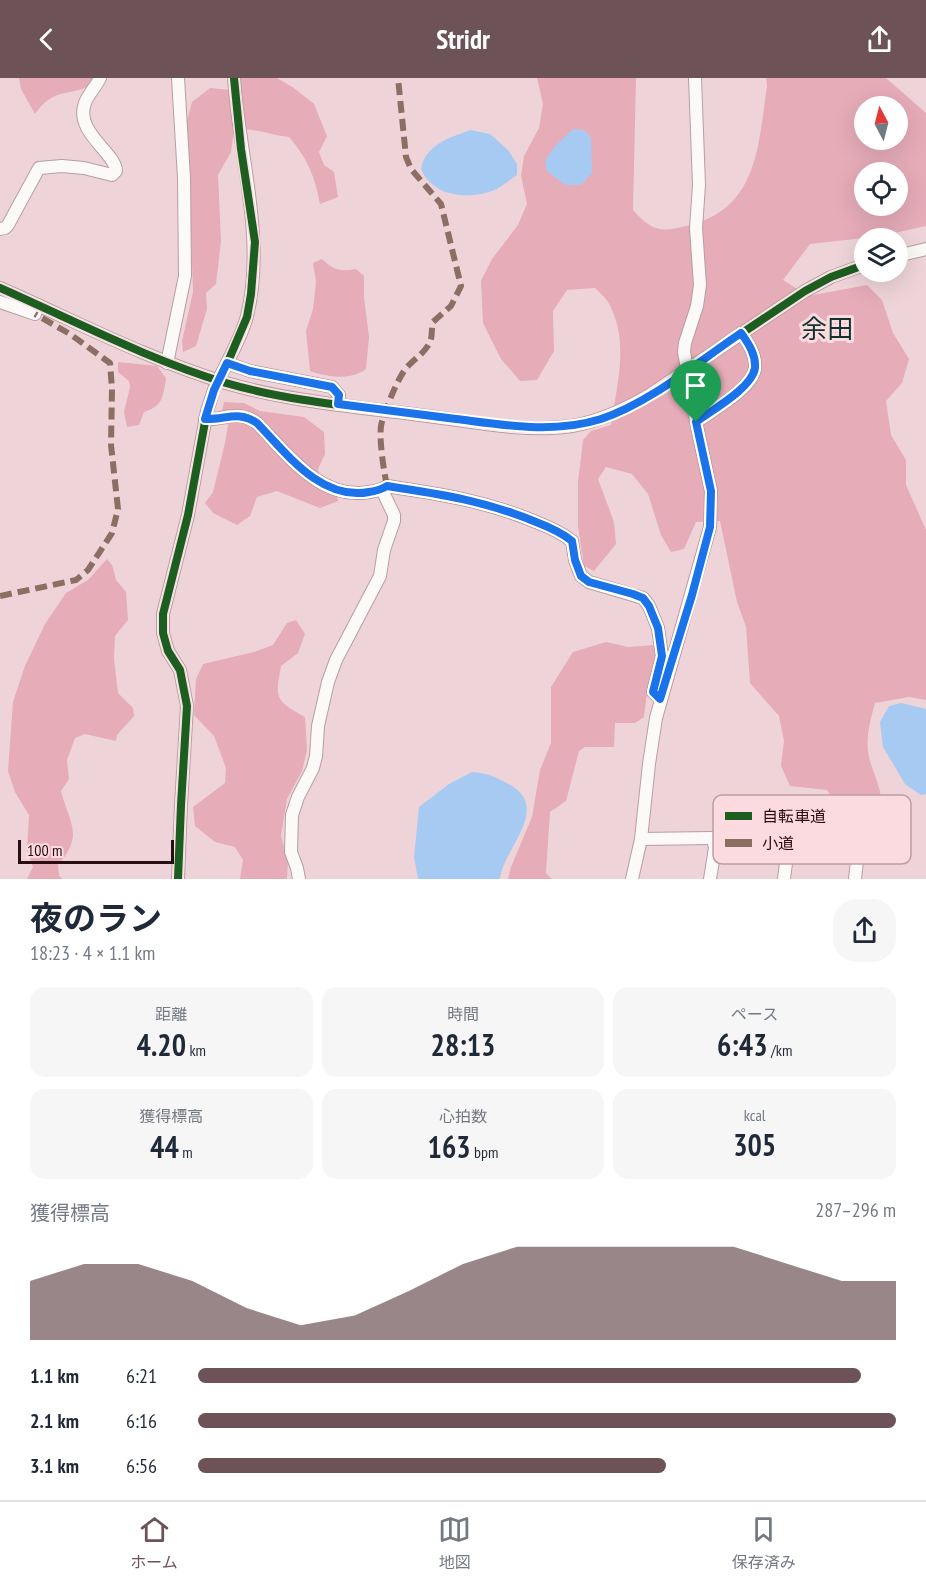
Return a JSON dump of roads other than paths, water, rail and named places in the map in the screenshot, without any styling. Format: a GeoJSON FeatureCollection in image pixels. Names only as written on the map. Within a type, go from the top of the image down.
{"type":"FeatureCollection","features":[{"type":"Feature","properties":{"kind":"street"},"geometry":{"type":"LineString","coordinates":[[0,229],[9,225],[39,168],[62,166],[84,168],[112,175],[116,171],[114,162],[99,146],[85,121],[83,110],[85,102],[100,78]]}},
{"type":"Feature","properties":{"kind":"street"},"geometry":{"type":"LineString","coordinates":[[167,363],[185,276],[184,178],[178,78]]}},
{"type":"Feature","properties":{"kind":"street"},"geometry":{"type":"LineString","coordinates":[[178,879],[180,805],[188,706],[180,670],[168,651],[163,633],[163,614],[188,515],[205,419],[214,390],[247,317],[254,269],[255,242],[241,149],[234,78]]}},
{"type":"Feature","properties":{"kind":"street"},"geometry":{"type":"LineString","coordinates":[[632,879],[641,839],[649,764],[660,699],[710,527],[711,491],[684,352],[697,306],[700,285],[696,228],[699,185],[695,78]]}},
{"type":"Feature","properties":{"kind":"street"},"geometry":{"type":"LineString","coordinates":[[908,253],[926,249]]}},
{"type":"Feature","properties":{"kind":"street"},"geometry":{"type":"LineString","coordinates":[[0,288],[167,363],[272,395],[509,426],[554,428],[602,419],[626,409],[805,291],[831,277],[854,269]]}},
{"type":"Feature","properties":{"kind":"street"},"geometry":{"type":"LineString","coordinates":[[0,302],[35,314],[38,305]]}},
{"type":"Feature","properties":{"kind":"street"},"geometry":{"type":"LineString","coordinates":[[696,422],[749,382],[755,369],[754,356],[741,333]]}},
{"type":"Feature","properties":{"kind":"street"},"geometry":{"type":"LineString","coordinates":[[224,369],[250,371],[332,387],[339,395],[338,404]]}},
{"type":"Feature","properties":{"kind":"street"},"geometry":{"type":"LineString","coordinates":[[205,419],[248,416],[311,477],[343,492],[361,494],[382,490],[387,486],[483,503],[504,508],[564,533],[572,541],[575,560],[581,576],[589,582],[643,598],[649,606],[658,628],[662,656],[653,692],[660,699]]}},
{"type":"Feature","properties":{"kind":"street"},"geometry":{"type":"LineString","coordinates":[[299,879],[291,852],[292,815],[315,762],[320,712],[332,671],[380,576],[384,550],[394,521],[393,508],[382,490]]}},
{"type":"Feature","properties":{"kind":"street"},"geometry":{"type":"LineString","coordinates":[[641,839],[713,839]]}},
{"type":"Feature","properties":{"kind":"street"},"geometry":{"type":"LineString","coordinates":[[710,879],[713,860]]}},
{"type":"Feature","properties":{"kind":"street"},"geometry":{"type":"LineString","coordinates":[[784,879],[785,864]]}},
{"type":"Feature","properties":{"kind":"street"},"geometry":{"type":"LineString","coordinates":[[855,879],[856,864]]}},
{"type":"Feature","properties":{"kind":"water"},"geometry":{"type":"Polygon","coordinates":[[[573,129],[584,130],[591,137],[592,173],[581,185],[565,185],[547,171],[545,161],[555,146],[573,129]]]}},
{"type":"Feature","properties":{"kind":"water"},"geometry":{"type":"Polygon","coordinates":[[[471,130],[490,134],[508,150],[517,164],[517,175],[499,188],[482,194],[461,195],[433,185],[421,169],[423,161],[440,143],[471,130]]]}},
{"type":"Feature","properties":{"kind":"water"},"geometry":{"type":"Polygon","coordinates":[[[901,703],[926,709],[926,794],[921,795],[905,784],[883,747],[880,722],[889,706],[901,703]]]}},
{"type":"Feature","properties":{"kind":"water"},"geometry":{"type":"Polygon","coordinates":[[[472,772],[493,776],[512,786],[523,796],[527,806],[526,818],[508,855],[500,879],[418,879],[414,857],[419,807],[449,784],[472,772]]]}},
{"type":"Feature","properties":{"kind":"district","name":"余田"},"geometry":{"type":"Point","coordinates":[827,328]}}]}
